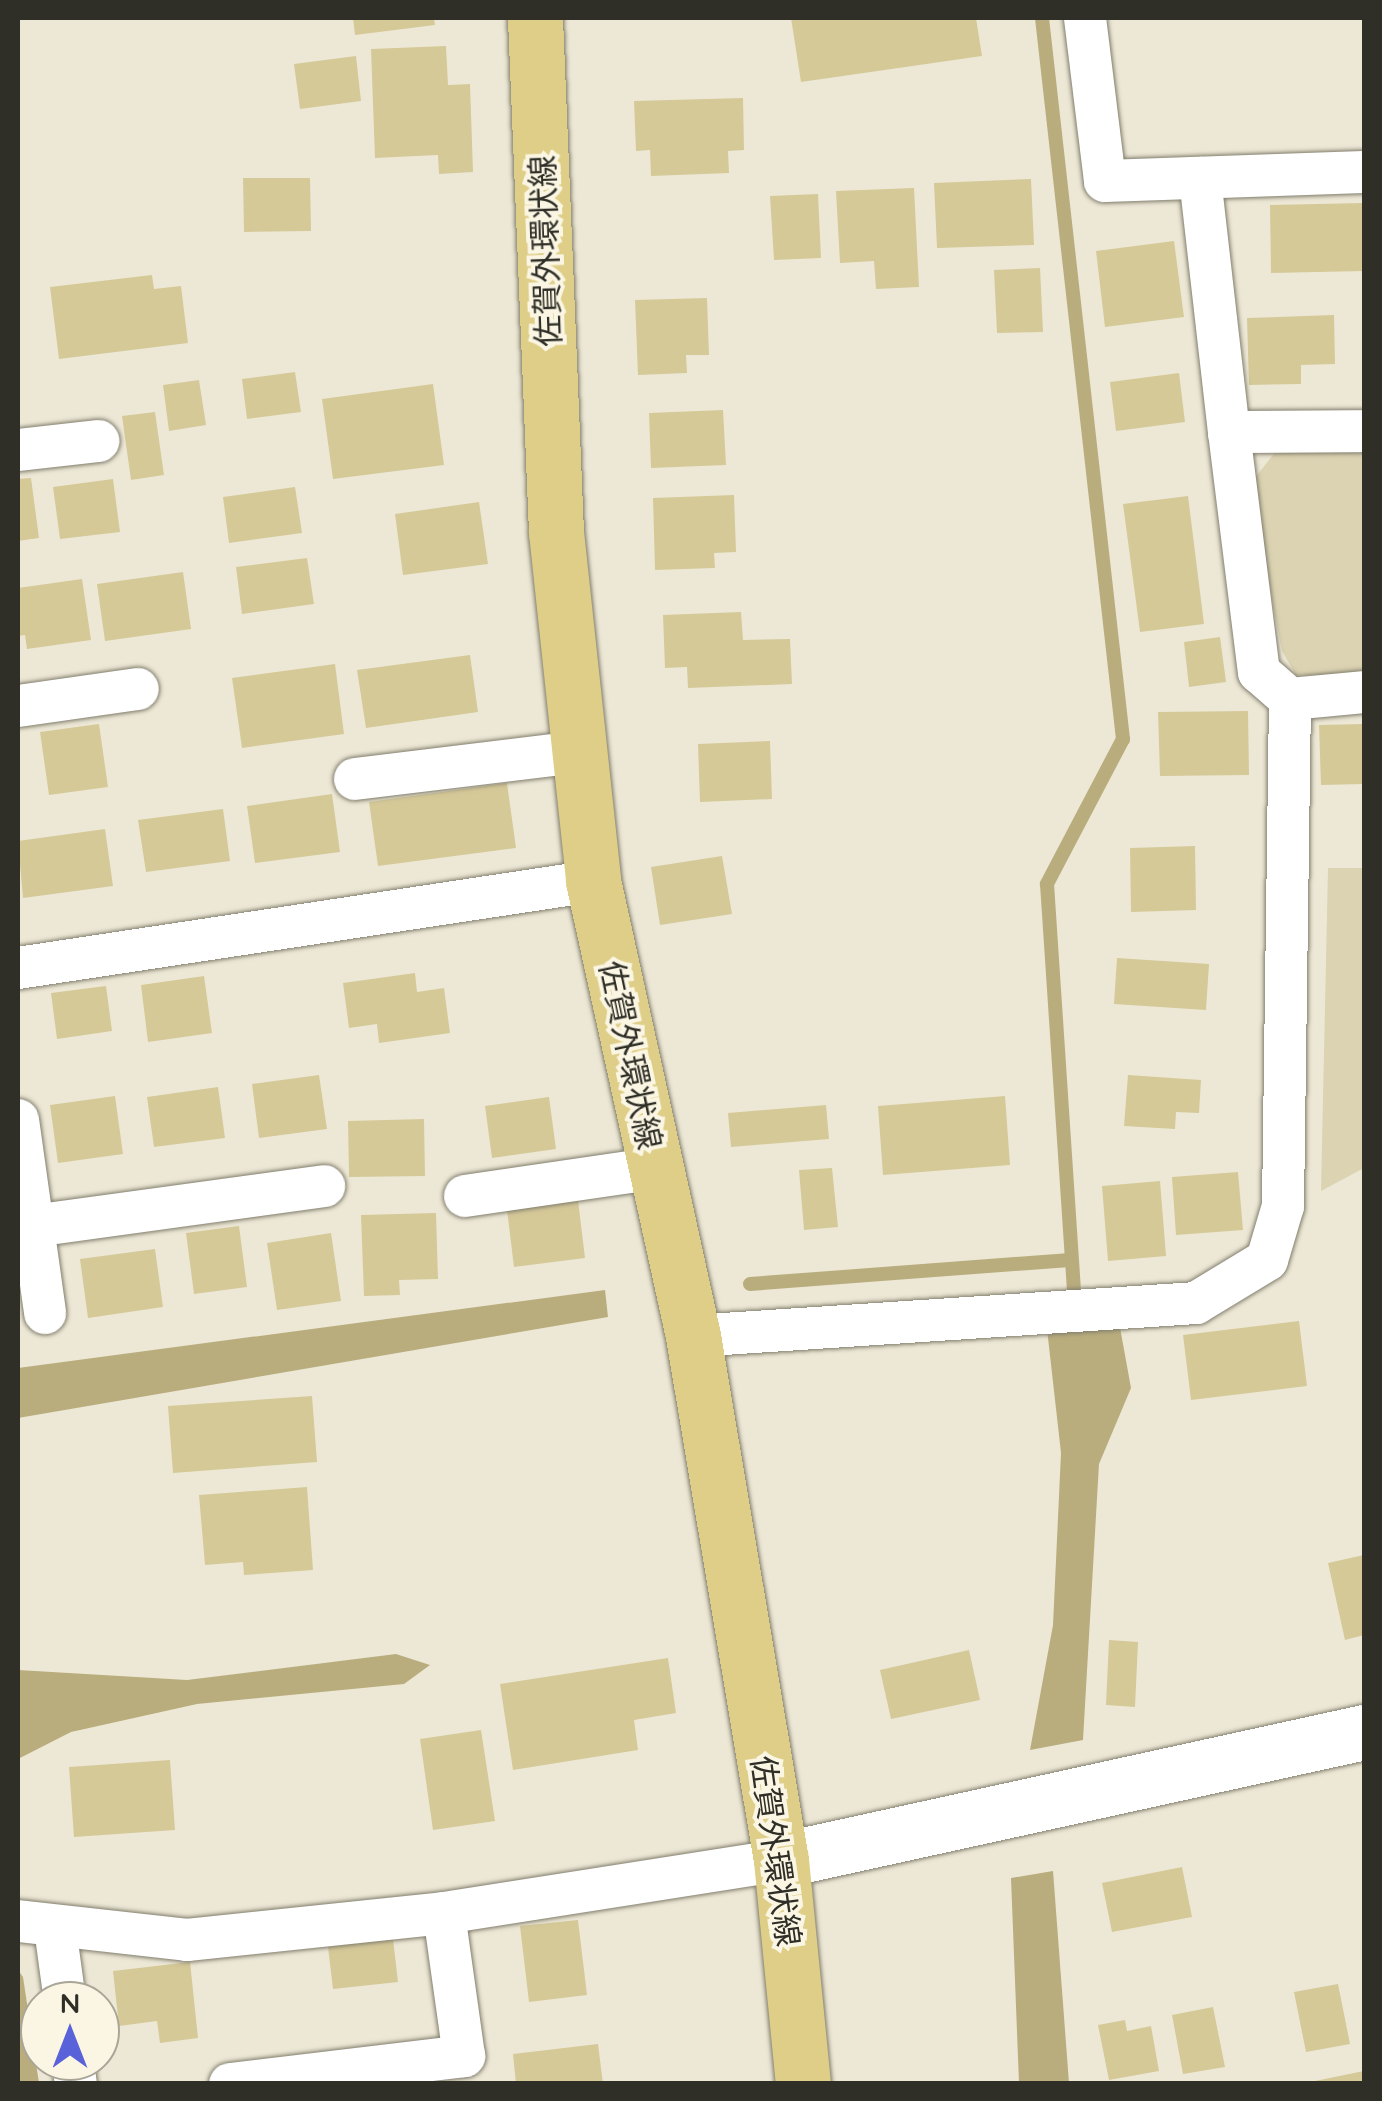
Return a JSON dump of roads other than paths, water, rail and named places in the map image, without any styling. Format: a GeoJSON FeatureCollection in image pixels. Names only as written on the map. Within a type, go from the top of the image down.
{"type":"FeatureCollection","features":[{"type":"Feature","properties":{"kind":"main road","name":"佐賀外環状線"},"geometry":{"type":"LineString","coordinates":[[535,18],[556,532],[592,881],[694,1336],[781,1860],[803,2084]]}},
{"type":"Feature","properties":{"kind":"street"},"geometry":{"type":"LineString","coordinates":[[1086,18],[1105,182],[1364,172]]}},
{"type":"Feature","properties":{"kind":"street"},"geometry":{"type":"LineString","coordinates":[[1200,178],[1258,672],[1290,699],[1364,692]]}},
{"type":"Feature","properties":{"kind":"street"},"geometry":{"type":"LineString","coordinates":[[1229,432],[1364,432]]}},
{"type":"Feature","properties":{"kind":"street"},"geometry":{"type":"LineString","coordinates":[[18,450],[98,441]]}},
{"type":"Feature","properties":{"kind":"street"},"geometry":{"type":"LineString","coordinates":[[18,706],[138,688]]}},
{"type":"Feature","properties":{"kind":"street"},"geometry":{"type":"LineString","coordinates":[[694,1336],[1196,1304],[1267,1260],[1283,1206],[1290,699]]}},
{"type":"Feature","properties":{"kind":"street"},"geometry":{"type":"LineString","coordinates":[[355,778],[578,752]]}},
{"type":"Feature","properties":{"kind":"street"},"geometry":{"type":"LineString","coordinates":[[18,968],[592,881]]}},
{"type":"Feature","properties":{"kind":"street"},"geometry":{"type":"LineString","coordinates":[[18,1120],[45,1314]]}},
{"type":"Feature","properties":{"kind":"street"},"geometry":{"type":"LineString","coordinates":[[465,1196],[656,1168]]}},
{"type":"Feature","properties":{"kind":"street"},"geometry":{"type":"LineString","coordinates":[[32,1226],[324,1186]]}},
{"type":"Feature","properties":{"kind":"street"},"geometry":{"type":"LineString","coordinates":[[57,1981],[36,1925],[187,1940],[444,1913],[781,1860],[1364,1732]]}},
{"type":"Feature","properties":{"kind":"street"},"geometry":{"type":"LineString","coordinates":[[230,2084],[464,2056],[444,1913]]}},
{"type":"Feature","properties":{"kind":"waterway"},"geometry":{"type":"LineString","coordinates":[[1042,18],[1123,739],[1047,884],[1074,1287]]}},
{"type":"Feature","properties":{"kind":"waterway"},"geometry":{"type":"LineString","coordinates":[[750,1284],[1070,1260]]}}]}
